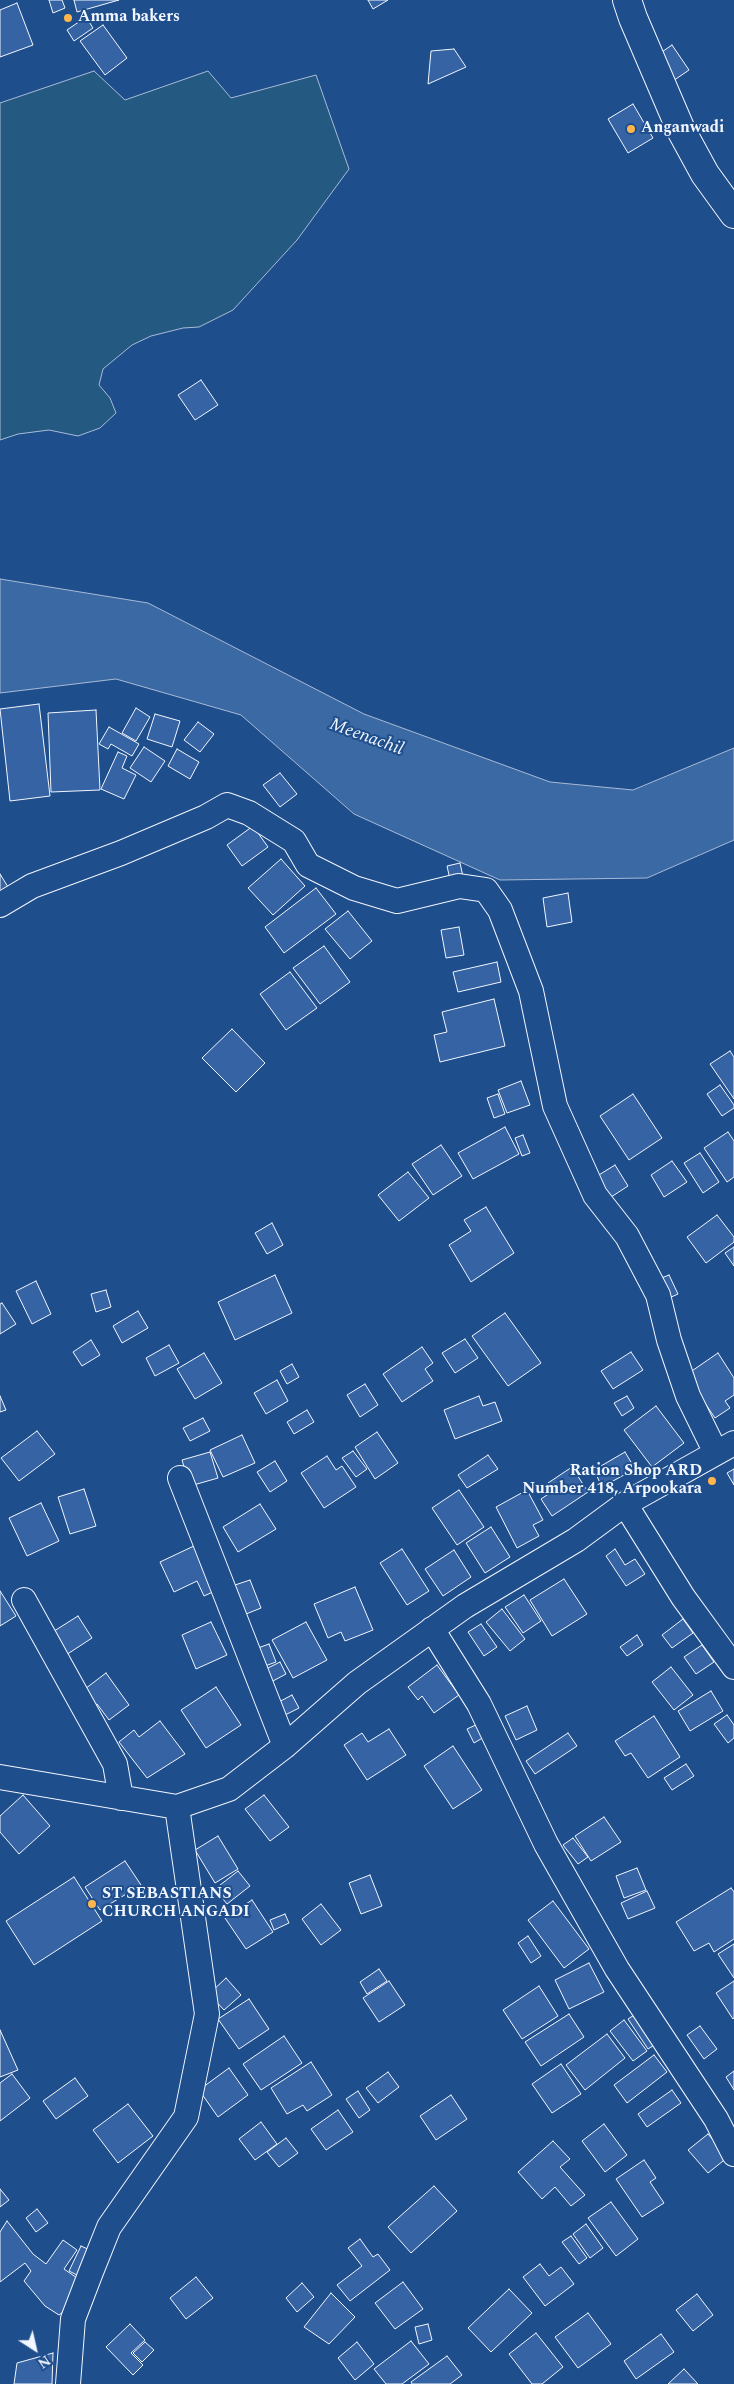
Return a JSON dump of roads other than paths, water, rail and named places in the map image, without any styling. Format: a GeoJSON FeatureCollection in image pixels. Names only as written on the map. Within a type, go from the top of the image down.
{"type":"FeatureCollection","features":[{"type":"Feature","properties":{"kind":"main road"},"geometry":{"type":"LineString","coordinates":[[625,3],[681,130],[705,174],[734,214]]}},
{"type":"Feature","properties":{"kind":"street"},"geometry":{"type":"LineString","coordinates":[[0,905],[32,886],[121,853],[206,817],[227,806],[249,813],[294,841],[308,865],[354,888],[397,901],[459,886],[486,890],[500,910],[531,991],[555,1106],[595,1195],[627,1236],[658,1294],[669,1340],[688,1396],[725,1448],[625,1504],[576,1540],[465,1606],[357,1683],[285,1746],[229,1789],[177,1807],[0,1777]]}},
{"type":"Feature","properties":{"kind":"street"},"geometry":{"type":"LineString","coordinates":[[180,1478],[285,1746]]}},
{"type":"Feature","properties":{"kind":"street"},"geometry":{"type":"LineString","coordinates":[[625,1504],[683,1598],[734,1667]]}},
{"type":"Feature","properties":{"kind":"street"},"geometry":{"type":"LineString","coordinates":[[24,1600],[114,1764],[121,1798]]}},
{"type":"Feature","properties":{"kind":"street"},"geometry":{"type":"LineString","coordinates":[[432,1629],[479,1704],[546,1844],[598,1936],[617,1969],[716,2119],[734,2154]]}},
{"type":"Feature","properties":{"kind":"street"},"geometry":{"type":"LineString","coordinates":[[68,2384],[73,2319],[109,2227],[186,2117],[207,2014],[177,1807]]}},
{"type":"Feature","properties":{"kind":"water","name":"Meenachil"},"geometry":{"type":"Polygon","coordinates":[[[0,579],[148,603],[364,714],[550,782],[633,790],[734,748],[734,840],[647,878],[500,880],[354,814],[241,715],[116,679],[0,693],[0,579]]]}},
{"type":"Feature","properties":{"kind":"place","name":"Amma bakers"},"geometry":{"type":"Point","coordinates":[68,18]}},
{"type":"Feature","properties":{"kind":"place","name":"Anganwadi"},"geometry":{"type":"Point","coordinates":[631,129]}},
{"type":"Feature","properties":{"kind":"place","name":"Ration Shop ARD Number 418, Arpookara"},"geometry":{"type":"Point","coordinates":[712,1481]}},
{"type":"Feature","properties":{"kind":"place","name":"ST SEBASTIANS CHURCH ANGADI"},"geometry":{"type":"Point","coordinates":[92,1904]}}]}
